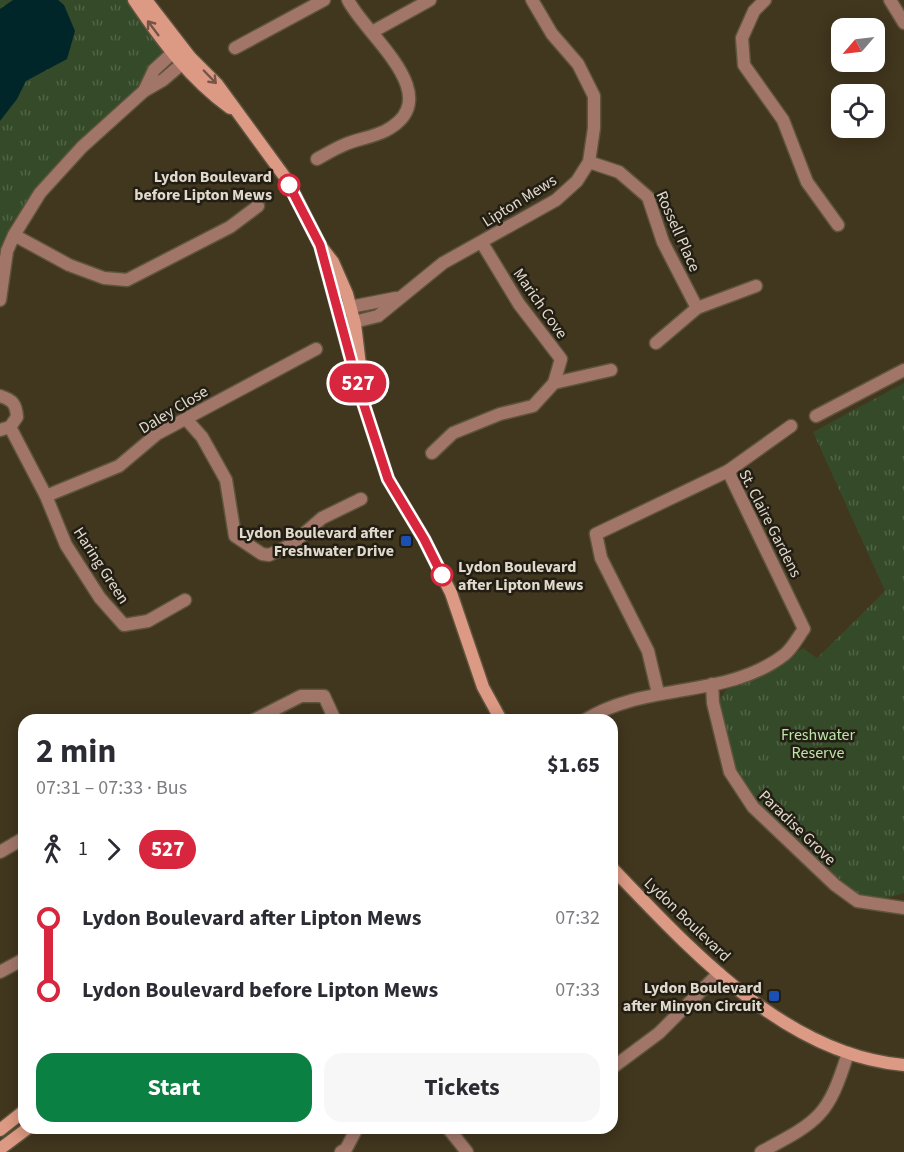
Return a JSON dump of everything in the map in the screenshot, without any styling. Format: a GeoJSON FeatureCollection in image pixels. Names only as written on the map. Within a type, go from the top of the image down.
{"type":"FeatureCollection","features":[{"type":"Feature","properties":{"kind":"street"},"geometry":{"type":"LineString","coordinates":[[134,0],[186,60],[209,93],[238,114],[287,180],[320,245],[333,262],[360,361],[360,393],[388,479],[424,539],[451,593],[483,687],[498,714]]}},
{"type":"Feature","properties":{"kind":"street"},"geometry":{"type":"LineString","coordinates":[[146,0],[177,49]]}},
{"type":"Feature","properties":{"kind":"street"},"geometry":{"type":"LineString","coordinates":[[235,48],[324,0]]}},
{"type":"Feature","properties":{"kind":"street"},"geometry":{"type":"LineString","coordinates":[[317,159],[343,145],[385,131],[403,118],[410,93],[398,65],[356,16],[348,0]]}},
{"type":"Feature","properties":{"kind":"street"},"geometry":{"type":"LineString","coordinates":[[372,32],[430,0]]}},
{"type":"Feature","properties":{"kind":"street","name":"Lipton Mews"},"geometry":{"type":"LineString","coordinates":[[344,308],[398,297],[411,291],[443,263],[556,200],[577,181],[589,162],[594,128],[594,96],[578,64],[552,34],[532,0]]}},
{"type":"Feature","properties":{"kind":"street"},"geometry":{"type":"LineString","coordinates":[[765,0],[754,11],[742,38],[744,65],[783,120],[807,182],[838,225]]}},
{"type":"Feature","properties":{"kind":"street"},"geometry":{"type":"LineString","coordinates":[[890,0],[904,23]]}},
{"type":"Feature","properties":{"kind":"street"},"geometry":{"type":"LineString","coordinates":[[144,91],[154,70],[177,49]]}},
{"type":"Feature","properties":{"kind":"street"},"geometry":{"type":"LineString","coordinates":[[0,300],[8,251],[14,235],[40,193],[82,147],[144,91],[163,80],[186,60]]}},
{"type":"Feature","properties":{"kind":"street","name":"Rossell Place"},"geometry":{"type":"LineString","coordinates":[[589,162],[619,171],[648,197],[663,242],[697,308]]}},
{"type":"Feature","properties":{"kind":"street"},"geometry":{"type":"LineString","coordinates":[[14,235],[69,265],[104,278],[127,280],[230,227],[258,206]]}},
{"type":"Feature","properties":{"kind":"street","name":"Marich Cove"},"geometry":{"type":"LineString","coordinates":[[482,243],[519,304],[561,359],[554,383]]}},
{"type":"Feature","properties":{"kind":"street"},"geometry":{"type":"LineString","coordinates":[[656,343],[697,308],[756,286]]}},
{"type":"Feature","properties":{"kind":"street","name":"Lipton Mews"},"geometry":{"type":"LineString","coordinates":[[349,324],[378,316],[398,297]]}},
{"type":"Feature","properties":{"kind":"street","name":"Daley Close"},"geometry":{"type":"LineString","coordinates":[[46,496],[119,466],[157,434],[316,350]]}},
{"type":"Feature","properties":{"kind":"street"},"geometry":{"type":"LineString","coordinates":[[432,453],[453,433],[500,414],[533,406],[554,383],[611,370]]}},
{"type":"Feature","properties":{"kind":"street"},"geometry":{"type":"LineString","coordinates":[[816,416],[904,370]]}},
{"type":"Feature","properties":{"kind":"street"},"geometry":{"type":"LineString","coordinates":[[0,396],[11,399],[16,405],[17,417],[5,428]]}},
{"type":"Feature","properties":{"kind":"street"},"geometry":{"type":"LineString","coordinates":[[186,419],[202,437],[226,480],[236,536],[262,554],[269,555],[291,545],[322,518],[361,499]]}},
{"type":"Feature","properties":{"kind":"street"},"geometry":{"type":"LineString","coordinates":[[728,471],[791,426]]}},
{"type":"Feature","properties":{"kind":"street","name":"Haring Green"},"geometry":{"type":"LineString","coordinates":[[5,428],[46,496],[66,545],[100,598],[124,625],[148,621],[185,600]]}},
{"type":"Feature","properties":{"kind":"street","name":"St. Claire Gardens"},"geometry":{"type":"LineString","coordinates":[[594,714],[600,710],[658,693],[712,684],[749,674],[785,654],[804,629],[728,471],[596,534],[601,558],[648,651],[658,693]]}},
{"type":"Feature","properties":{"kind":"street","name":"Paradise Grove"},"geometry":{"type":"LineString","coordinates":[[712,684],[713,702],[730,772],[753,807],[835,885],[858,901],[904,908]]}},
{"type":"Feature","properties":{"kind":"street"},"geometry":{"type":"LineString","coordinates":[[266,714],[301,696],[324,696],[332,714]]}},
{"type":"Feature","properties":{"kind":"street"},"geometry":{"type":"LineString","coordinates":[[0,852],[18,842]]}},
{"type":"Feature","properties":{"kind":"street","name":"Lydon Boulevard"},"geometry":{"type":"LineString","coordinates":[[618,878],[719,973],[767,1013],[814,1040],[848,1053],[904,1065]]}},
{"type":"Feature","properties":{"kind":"street"},"geometry":{"type":"LineString","coordinates":[[0,972],[18,962]]}},
{"type":"Feature","properties":{"kind":"street"},"geometry":{"type":"LineString","coordinates":[[618,1064],[659,1033],[719,973]]}},
{"type":"Feature","properties":{"kind":"street"},"geometry":{"type":"LineString","coordinates":[[761,1152],[803,1130],[819,1117],[830,1100],[848,1053]]}},
{"type":"Feature","properties":{"kind":"street"},"geometry":{"type":"LineString","coordinates":[[0,1130],[18,1116]]}},
{"type":"Feature","properties":{"kind":"street"},"geometry":{"type":"LineString","coordinates":[[0,1149],[20,1134]]}},
{"type":"Feature","properties":{"kind":"street"},"geometry":{"type":"LineString","coordinates":[[341,1152],[346,1149],[354,1134]]}},
{"type":"Feature","properties":{"kind":"street"},"geometry":{"type":"LineString","coordinates":[[452,1134],[467,1152]]}},
{"type":"Feature","properties":{"kind":"green space"},"geometry":{"type":"Polygon","coordinates":[[[0,0],[134,0],[171,58],[67,155],[11,224],[0,259],[0,0]]]}},
{"type":"Feature","properties":{"kind":"green space","name":"Freshwater Reserve"},"geometry":{"type":"Polygon","coordinates":[[[904,383],[904,893],[875,898],[846,888],[755,801],[734,767],[719,701],[726,690],[768,672],[803,648],[817,658],[885,591],[813,432],[904,383]]]}},
{"type":"Feature","properties":{"kind":"water"},"geometry":{"type":"Polygon","coordinates":[[[13,0],[58,0],[64,5],[75,31],[67,59],[26,81],[17,99],[0,121],[0,9],[13,0]]]}},
{"type":"Feature","properties":{"kind":"bus line","name":"527"},"geometry":{"type":"LineString","coordinates":[[289,185],[320,245],[326,272],[344,324],[360,393],[388,479],[424,539],[442,575]]}},
{"type":"Feature","properties":{"kind":"place","name":"Lydon Boulevard before Lipton Mews"},"geometry":{"type":"Point","coordinates":[289,185]}},
{"type":"Feature","properties":{"kind":"place","name":"Lydon Boulevard after Freshwater Drive"},"geometry":{"type":"Point","coordinates":[406,541]}},
{"type":"Feature","properties":{"kind":"place","name":"Lydon Boulevard after Lipton Mews"},"geometry":{"type":"Point","coordinates":[442,575]}},
{"type":"Feature","properties":{"kind":"place","name":"Lydon Boulevard after Minyon Circuit"},"geometry":{"type":"Point","coordinates":[774,996]}}]}
